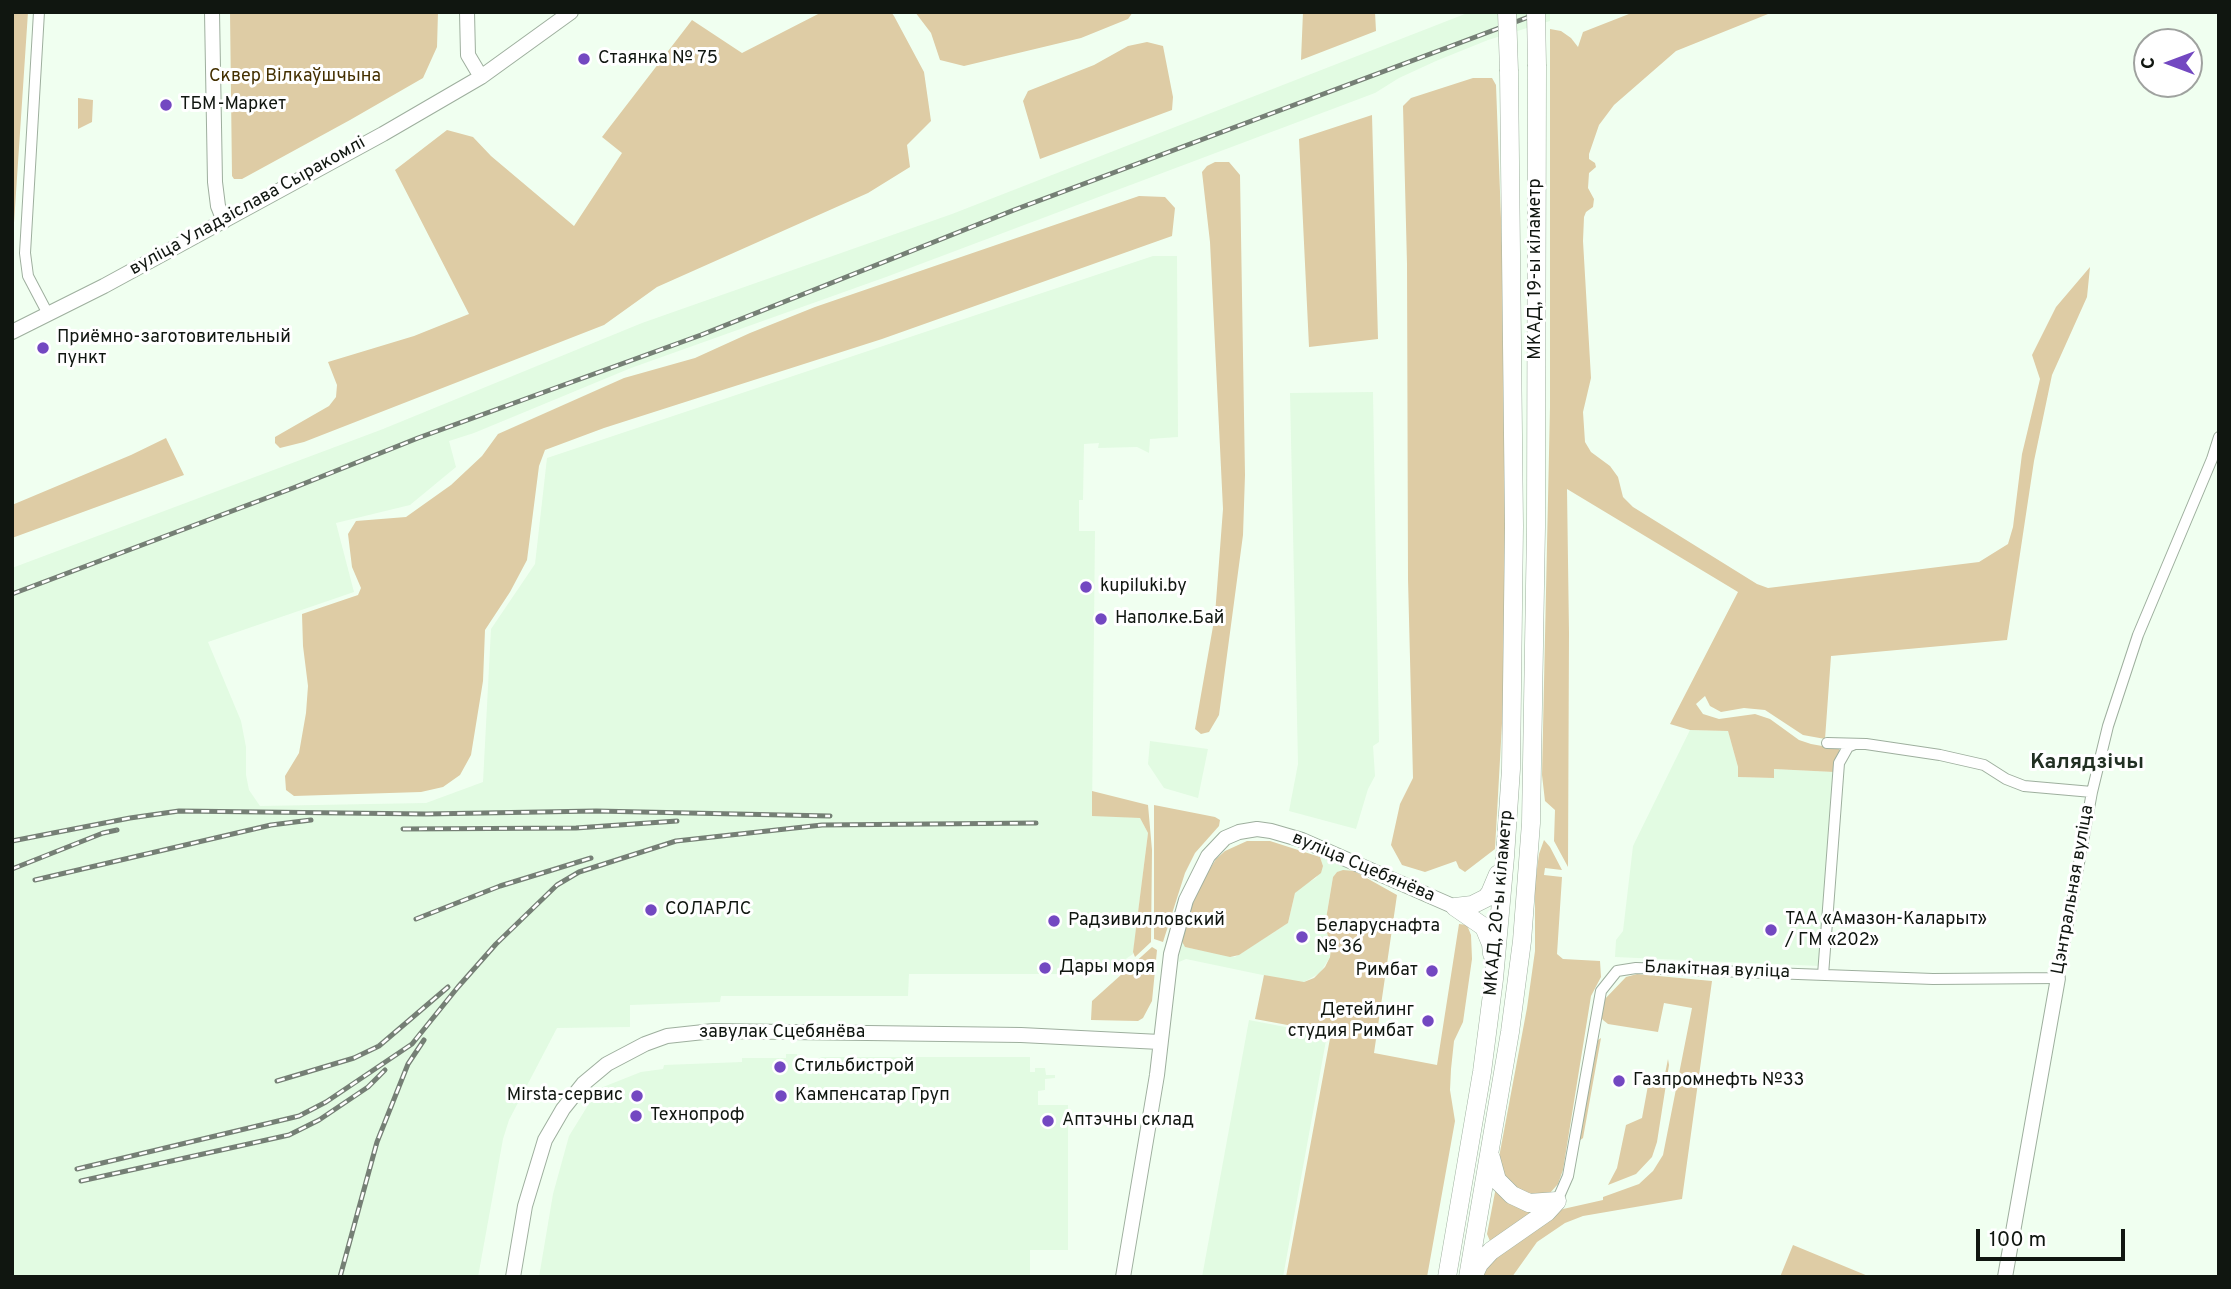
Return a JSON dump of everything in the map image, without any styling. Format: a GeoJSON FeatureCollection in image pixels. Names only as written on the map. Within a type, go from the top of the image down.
{"type":"FeatureCollection","features":[{"type":"Feature","properties":{"kind":"highway","name":"МКАД, 19-ы кіламетр"},"geometry":{"type":"LineString","coordinates":[[1507,12],[1514,526]]}},
{"type":"Feature","properties":{"kind":"highway","name":"МКАД, 19-ы кіламетр"},"geometry":{"type":"LineString","coordinates":[[1536,12],[1536,527]]}},
{"type":"Feature","properties":{"kind":"highway","name":"МКАД, 20-ы кіламетр"},"geometry":{"type":"LineString","coordinates":[[1447,1277],[1482,1072],[1506,857],[1514,669],[1514,526]]}},
{"type":"Feature","properties":{"kind":"highway","name":"МКАД, 20-ы кіламетр"},"geometry":{"type":"LineString","coordinates":[[1470,1277],[1510,1032],[1523,928],[1533,768],[1536,527]]}},
{"type":"Feature","properties":{"kind":"highway"},"geometry":{"type":"LineString","coordinates":[[1455,907],[1472,905],[1486,898],[1506,857]]}},
{"type":"Feature","properties":{"kind":"highway"},"geometry":{"type":"LineString","coordinates":[[1455,907],[1478,922],[1488,934],[1494,979]]}},
{"type":"Feature","properties":{"kind":"highway"},"geometry":{"type":"LineString","coordinates":[[1490,1148],[1496,1180],[1512,1195],[1529,1203],[1557,1201]]}},
{"type":"Feature","properties":{"kind":"highway"},"geometry":{"type":"LineString","coordinates":[[1470,1277],[1491,1251],[1547,1212],[1557,1201]]}},
{"type":"Feature","properties":{"kind":"street"},"geometry":{"type":"LineString","coordinates":[[39,12],[26,253],[28,276],[48,314]]}},
{"type":"Feature","properties":{"kind":"street"},"geometry":{"type":"LineString","coordinates":[[212,12],[215,182],[218,206],[224,221]]}},
{"type":"Feature","properties":{"kind":"street"},"geometry":{"type":"LineString","coordinates":[[467,12],[468,55],[481,77]]}},
{"type":"Feature","properties":{"kind":"street","name":"вуліца Уладзіслава Сыракомлі"},"geometry":{"type":"LineString","coordinates":[[12,332],[383,134],[481,77],[571,12]]}},
{"type":"Feature","properties":{"kind":"street","name":"Цэнтральная вуліца"},"geometry":{"type":"LineString","coordinates":[[2005,1277],[2092,792],[2108,726],[2138,635],[2219,437]]}},
{"type":"Feature","properties":{"kind":"street"},"geometry":{"type":"LineString","coordinates":[[1827,743],[1857,744],[1940,755],[1984,765],[2006,779],[2024,786],[2092,792]]}},
{"type":"Feature","properties":{"kind":"street"},"geometry":{"type":"LineString","coordinates":[[1824,975],[1839,763],[1848,747],[1857,744]]}},
{"type":"Feature","properties":{"kind":"street","name":"вуліца Сцебянёва"},"geometry":{"type":"LineString","coordinates":[[1123,1277],[1157,1074],[1171,954],[1186,900],[1208,856],[1225,838],[1257,830],[1302,840],[1455,907]]}},
{"type":"Feature","properties":{"kind":"street","name":"Блакітная вуліца"},"geometry":{"type":"LineString","coordinates":[[1557,1201],[1568,1176],[1601,991],[1617,971],[1636,968],[1933,979],[2058,978]]}},
{"type":"Feature","properties":{"kind":"street","name":"завулак Сцебянёва"},"geometry":{"type":"LineString","coordinates":[[513,1277],[525,1206],[545,1140],[563,1109],[583,1084],[607,1064],[667,1036],[713,1031],[1021,1035],[1160,1042]]}},
{"type":"Feature","properties":{"kind":"shaded area"},"geometry":{"type":"Polygon","coordinates":[[[1470,12],[1550,12],[1550,21],[1488,40],[1436,61],[1399,78],[1375,93],[886,277],[631,368],[449,441],[456,467],[410,505],[336,523],[354,592],[208,642],[241,721],[249,790],[260,806],[426,803],[483,782],[491,629],[535,564],[547,458],[1153,256],[1177,256],[1178,437],[1150,439],[1149,453],[1137,447],[1098,448],[1099,443],[1084,444],[1083,500],[1079,500],[1079,531],[1095,531],[1092,815],[1140,818],[1148,833],[1133,954],[1104,974],[909,974],[908,996],[721,996],[720,1002],[630,1005],[630,1027],[557,1028],[509,1120],[503,1139],[478,1277],[12,1277],[12,568],[383,429],[642,323],[952,214],[1470,12]]]}},
{"type":"Feature","properties":{"kind":"shaded area"},"geometry":{"type":"Polygon","coordinates":[[[1373,392],[1379,742],[1373,746],[1375,776],[1368,789],[1356,829],[1289,811],[1298,764],[1290,393],[1373,392]]]}},
{"type":"Feature","properties":{"kind":"shaded area"},"geometry":{"type":"Polygon","coordinates":[[[1690,730],[1728,731],[1738,767],[1738,777],[1773,778],[1774,769],[1836,772],[1820,966],[1615,957],[1616,940],[1623,931],[1633,846],[1690,730]]]}},
{"type":"Feature","properties":{"kind":"shaded area"},"geometry":{"type":"Polygon","coordinates":[[[1150,741],[1208,749],[1198,798],[1164,788],[1148,764],[1150,741]]]}},
{"type":"Feature","properties":{"kind":"shaded area"},"geometry":{"type":"Polygon","coordinates":[[[1320,857],[1354,871],[1337,872],[1333,877],[1325,925],[1331,948],[1330,957],[1320,973],[1304,982],[1296,982],[1186,959],[1179,962],[1181,940],[1185,947],[1235,957],[1288,923],[1295,893],[1316,878],[1323,866],[1320,857]]]}},
{"type":"Feature","properties":{"kind":"shaded area"},"geometry":{"type":"Polygon","coordinates":[[[1249,1020],[1327,1035],[1283,1277],[1202,1277],[1249,1020]]]}},
{"type":"Feature","properties":{"kind":"shaded area"},"geometry":{"type":"Polygon","coordinates":[[[786,1054],[797,1054],[798,1061],[811,1061],[822,1057],[1030,1057],[1030,1072],[1035,1072],[1035,1068],[1045,1068],[1046,1075],[1055,1075],[1055,1078],[1045,1079],[1045,1090],[1038,1091],[1038,1105],[1068,1105],[1068,1250],[1030,1250],[1030,1277],[539,1277],[553,1194],[569,1136],[598,1089],[641,1072],[663,1069],[664,1065],[742,1062],[742,1058],[786,1058],[786,1054]]]}},
{"type":"Feature","properties":{"kind":"green space"},"geometry":{"type":"Polygon","coordinates":[[[12,12],[28,12],[12,253],[12,12]]]}},
{"type":"Feature","properties":{"kind":"green space","name":"Сквер Вілкаўшчына"},"geometry":{"type":"Polygon","coordinates":[[[230,12],[438,12],[437,47],[423,78],[242,179],[234,179],[230,12]]]}},
{"type":"Feature","properties":{"kind":"green space"},"geometry":{"type":"Polygon","coordinates":[[[822,12],[891,12],[894,16],[924,72],[931,121],[907,145],[910,167],[868,193],[657,287],[604,325],[304,442],[280,448],[275,443],[275,437],[329,406],[336,397],[337,385],[328,362],[414,336],[469,314],[395,170],[447,130],[473,137],[491,156],[574,226],[622,153],[602,137],[692,20],[742,53],[822,12]]]}},
{"type":"Feature","properties":{"kind":"green space"},"geometry":{"type":"Polygon","coordinates":[[[915,12],[1133,12],[1128,19],[1081,38],[964,66],[940,60],[931,33],[915,12]]]}},
{"type":"Feature","properties":{"kind":"green space"},"geometry":{"type":"Polygon","coordinates":[[[1303,12],[1375,12],[1376,31],[1301,60],[1303,12]]]}},
{"type":"Feature","properties":{"kind":"green space"},"geometry":{"type":"Polygon","coordinates":[[[1634,12],[1773,12],[1676,51],[1614,105],[1599,125],[1589,154],[1589,159],[1596,167],[1589,173],[1588,188],[1594,199],[1593,207],[1584,217],[1591,378],[1583,412],[1585,442],[1591,452],[1610,466],[1618,477],[1623,497],[1633,507],[1757,584],[1768,588],[1979,562],[2008,544],[2013,527],[2022,454],[2040,379],[2032,355],[2056,307],[2090,267],[2087,297],[2052,375],[2034,461],[2007,640],[1831,656],[1825,739],[1803,735],[1765,710],[1744,708],[1721,712],[1710,706],[1705,696],[1696,704],[1703,714],[1719,719],[1755,714],[1770,719],[1799,740],[1839,749],[1834,772],[1774,769],[1774,778],[1738,777],[1738,767],[1728,731],[1690,730],[1670,724],[1738,592],[1567,489],[1568,867],[1554,841],[1555,810],[1545,801],[1542,775],[1550,407],[1550,29],[1561,31],[1578,47],[1583,32],[1634,12]]]}},
{"type":"Feature","properties":{"kind":"green space"},"geometry":{"type":"Polygon","coordinates":[[[1147,42],[1163,46],[1173,97],[1172,110],[1040,159],[1023,101],[1028,91],[1094,65],[1128,46],[1147,42]]]}},
{"type":"Feature","properties":{"kind":"green space"},"geometry":{"type":"Polygon","coordinates":[[[1473,78],[1492,78],[1496,85],[1506,352],[1506,652],[1495,849],[1465,872],[1459,868],[1456,861],[1425,872],[1402,865],[1391,845],[1400,804],[1413,778],[1403,106],[1411,98],[1473,78]]]}},
{"type":"Feature","properties":{"kind":"green space"},"geometry":{"type":"Polygon","coordinates":[[[78,98],[93,100],[92,122],[78,129],[78,98]]]}},
{"type":"Feature","properties":{"kind":"green space"},"geometry":{"type":"Polygon","coordinates":[[[1372,115],[1378,339],[1309,347],[1299,139],[1372,115]]]}},
{"type":"Feature","properties":{"kind":"green space"},"geometry":{"type":"Polygon","coordinates":[[[1215,162],[1229,162],[1240,175],[1245,475],[1243,535],[1219,715],[1209,732],[1201,734],[1195,729],[1215,615],[1223,509],[1210,242],[1202,172],[1215,162]]]}},
{"type":"Feature","properties":{"kind":"green space"},"geometry":{"type":"Polygon","coordinates":[[[1139,196],[1165,197],[1175,208],[1172,236],[882,339],[604,428],[545,450],[539,466],[527,560],[485,630],[483,681],[471,755],[460,775],[443,787],[421,792],[294,796],[286,790],[285,776],[299,753],[306,713],[308,686],[302,614],[358,595],[361,588],[352,567],[348,534],[356,521],[406,517],[451,485],[482,456],[498,434],[624,378],[695,358],[815,307],[1139,196]]]}},
{"type":"Feature","properties":{"kind":"green space"},"geometry":{"type":"Polygon","coordinates":[[[166,438],[184,475],[12,538],[12,505],[166,438]]]}},
{"type":"Feature","properties":{"kind":"green space"},"geometry":{"type":"Polygon","coordinates":[[[1092,791],[1148,805],[1152,850],[1151,942],[1135,957],[1133,952],[1148,833],[1140,818],[1092,816],[1092,791]]]}},
{"type":"Feature","properties":{"kind":"green space"},"geometry":{"type":"Polygon","coordinates":[[[1154,805],[1220,820],[1219,826],[1195,853],[1185,873],[1163,942],[1154,939],[1154,805]]]}},
{"type":"Feature","properties":{"kind":"green space"},"geometry":{"type":"Polygon","coordinates":[[[1544,840],[1562,870],[1545,868],[1544,875],[1562,877],[1557,954],[1563,959],[1600,961],[1601,977],[1591,996],[1563,1170],[1558,1184],[1550,1193],[1539,1197],[1519,1195],[1497,1168],[1527,1008],[1535,951],[1535,884],[1544,840]]]}},
{"type":"Feature","properties":{"kind":"green space"},"geometry":{"type":"Polygon","coordinates":[[[1247,841],[1270,841],[1320,857],[1323,866],[1321,873],[1295,893],[1288,923],[1239,955],[1230,957],[1185,947],[1181,940],[1203,880],[1216,859],[1225,851],[1247,841]]]}},
{"type":"Feature","properties":{"kind":"green space"},"geometry":{"type":"Polygon","coordinates":[[[1343,870],[1354,871],[1397,895],[1374,1053],[1437,1065],[1459,924],[1467,925],[1471,935],[1472,959],[1463,1022],[1454,1041],[1451,1069],[1450,1090],[1455,1121],[1427,1277],[1286,1277],[1331,1033],[1255,1019],[1264,975],[1304,982],[1314,978],[1325,967],[1331,948],[1325,925],[1333,877],[1343,870]]]}},
{"type":"Feature","properties":{"kind":"green space"},"geometry":{"type":"Polygon","coordinates":[[[1152,947],[1157,950],[1152,1001],[1143,1018],[1138,1021],[1091,1020],[1092,1001],[1152,947]]]}},
{"type":"Feature","properties":{"kind":"green space"},"geometry":{"type":"Polygon","coordinates":[[[1637,974],[1712,981],[1682,1199],[1583,1216],[1565,1223],[1537,1242],[1512,1277],[1479,1277],[1484,1266],[1547,1217],[1563,1209],[1603,1200],[1603,1197],[1639,1184],[1653,1171],[1663,1155],[1692,1008],[1664,1003],[1658,1032],[1608,1024],[1600,1016],[1603,1001],[1626,977],[1637,974]]]}},
{"type":"Feature","properties":{"kind":"green space"},"geometry":{"type":"Polygon","coordinates":[[[1601,1038],[1583,1138],[1579,1141],[1598,1040],[1601,1038]]]}},
{"type":"Feature","properties":{"kind":"green space"},"geometry":{"type":"Polygon","coordinates":[[[1668,1059],[1657,1142],[1652,1157],[1636,1174],[1608,1185],[1617,1168],[1626,1125],[1642,1118],[1649,1080],[1664,1079],[1668,1059]]]}},
{"type":"Feature","properties":{"kind":"green space"},"geometry":{"type":"Polygon","coordinates":[[[1496,1187],[1544,1208],[1490,1241],[1487,1234],[1496,1187]]]}},
{"type":"Feature","properties":{"kind":"green space"},"geometry":{"type":"Polygon","coordinates":[[[1793,1245],[1868,1276],[1869,1277],[1780,1277],[1793,1245]]]}},
{"type":"Feature","properties":{"kind":"railway"},"geometry":{"type":"LineString","coordinates":[[12,594],[418,438],[701,335],[1014,210],[1542,12]]}},
{"type":"Feature","properties":{"kind":"railway"},"geometry":{"type":"LineString","coordinates":[[12,841],[179,811],[426,814],[596,811],[830,816]]}},
{"type":"Feature","properties":{"kind":"railway"},"geometry":{"type":"LineString","coordinates":[[35,880],[271,825],[311,820]]}},
{"type":"Feature","properties":{"kind":"railway"},"geometry":{"type":"LineString","coordinates":[[403,829],[576,828],[677,821]]}},
{"type":"Feature","properties":{"kind":"railway"},"geometry":{"type":"LineString","coordinates":[[77,1169],[299,1116],[326,1102],[412,1044],[496,944],[557,885],[579,872],[676,841],[822,825],[1036,823]]}},
{"type":"Feature","properties":{"kind":"railway"},"geometry":{"type":"LineString","coordinates":[[12,869],[117,830]]}},
{"type":"Feature","properties":{"kind":"railway"},"geometry":{"type":"LineString","coordinates":[[416,919],[500,886],[591,858]]}},
{"type":"Feature","properties":{"kind":"railway"},"geometry":{"type":"LineString","coordinates":[[277,1081],[354,1058],[379,1046],[448,987]]}},
{"type":"Feature","properties":{"kind":"railway"},"geometry":{"type":"LineString","coordinates":[[340,1277],[377,1142],[408,1064],[424,1040]]}},
{"type":"Feature","properties":{"kind":"railway"},"geometry":{"type":"LineString","coordinates":[[81,1181],[289,1135],[319,1120],[368,1087],[385,1070]]}},
{"type":"Feature","properties":{"kind":"place","name":"Стаянка № 75"},"geometry":{"type":"Point","coordinates":[584,59]}},
{"type":"Feature","properties":{"kind":"place","name":"ТБМ-Маркет"},"geometry":{"type":"Point","coordinates":[166,105]}},
{"type":"Feature","properties":{"kind":"place","name":"Приёмно-заготовительный пункт"},"geometry":{"type":"Point","coordinates":[43,348]}},
{"type":"Feature","properties":{"kind":"place","name":"kupiluki.by"},"geometry":{"type":"Point","coordinates":[1086,587]}},
{"type":"Feature","properties":{"kind":"place","name":"Наполке.Бай"},"geometry":{"type":"Point","coordinates":[1101,619]}},
{"type":"Feature","properties":{"kind":"place","name":"СОЛАРЛС"},"geometry":{"type":"Point","coordinates":[651,910]}},
{"type":"Feature","properties":{"kind":"place","name":"Радзивилловский"},"geometry":{"type":"Point","coordinates":[1054,921]}},
{"type":"Feature","properties":{"kind":"place","name":"ТАА «Амазон-Каларыт» / ГМ «202»"},"geometry":{"type":"Point","coordinates":[1771,930]}},
{"type":"Feature","properties":{"kind":"place","name":"Беларуснафта № 36"},"geometry":{"type":"Point","coordinates":[1302,937]}},
{"type":"Feature","properties":{"kind":"place","name":"Дары моря"},"geometry":{"type":"Point","coordinates":[1045,968]}},
{"type":"Feature","properties":{"kind":"place","name":"Римбат"},"geometry":{"type":"Point","coordinates":[1432,971]}},
{"type":"Feature","properties":{"kind":"place","name":"Детейлинг студия Римбат"},"geometry":{"type":"Point","coordinates":[1428,1021]}},
{"type":"Feature","properties":{"kind":"place","name":"Стильбистрой"},"geometry":{"type":"Point","coordinates":[780,1067]}},
{"type":"Feature","properties":{"kind":"place","name":"Газпромнефть №33"},"geometry":{"type":"Point","coordinates":[1619,1081]}},
{"type":"Feature","properties":{"kind":"place","name":"Mirsta-сервис"},"geometry":{"type":"Point","coordinates":[637,1096]}},
{"type":"Feature","properties":{"kind":"place","name":"Кампенсатар Груп"},"geometry":{"type":"Point","coordinates":[781,1096]}},
{"type":"Feature","properties":{"kind":"place","name":"Технопроф"},"geometry":{"type":"Point","coordinates":[636,1116]}},
{"type":"Feature","properties":{"kind":"place","name":"Аптэчны склад"},"geometry":{"type":"Point","coordinates":[1048,1121]}},
{"type":"Feature","properties":{"kind":"district","name":"Калядзічы"},"geometry":{"type":"Point","coordinates":[2087,764]}}]}
